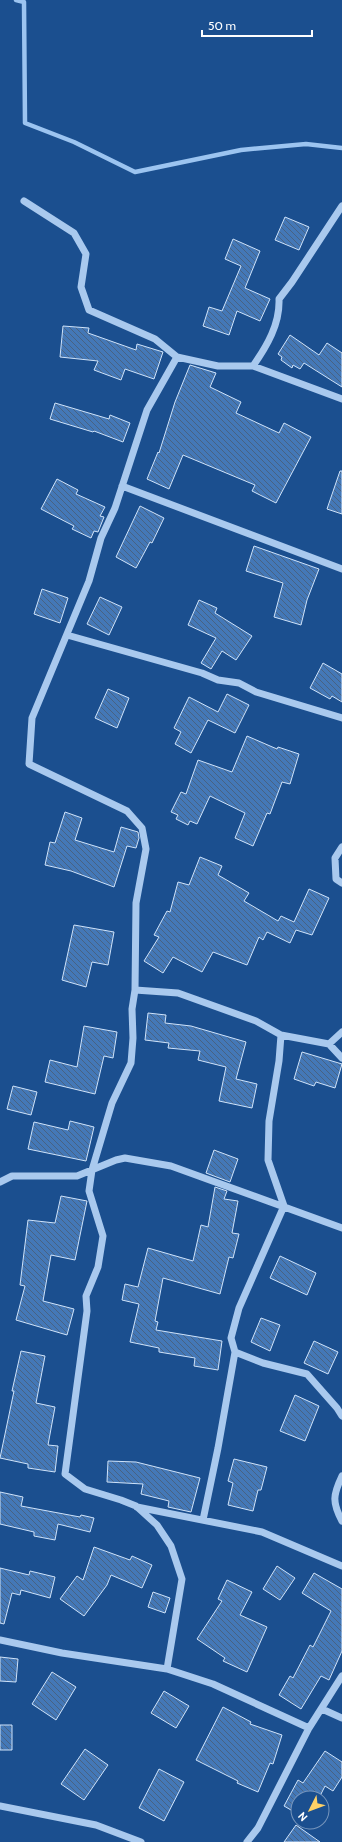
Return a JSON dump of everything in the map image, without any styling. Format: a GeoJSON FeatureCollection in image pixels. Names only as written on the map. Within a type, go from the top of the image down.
{"type":"FeatureCollection","features":[{"type":"Feature","properties":{"kind":"street"},"geometry":{"type":"LineString","coordinates":[[24,201],[74,233],[86,254],[81,287],[89,310],[155,339],[176,357],[218,366],[253,366],[342,398]]}},
{"type":"Feature","properties":{"kind":"street"},"geometry":{"type":"LineString","coordinates":[[253,366],[264,350],[275,328],[279,308],[279,299],[292,282],[342,206]]}},
{"type":"Feature","properties":{"kind":"street"},"geometry":{"type":"LineString","coordinates":[[176,357],[147,410],[122,486],[102,538],[89,581],[32,718],[29,764],[127,811],[142,828],[146,849],[136,903],[135,990],[132,1009],[133,1038],[130,1063],[112,1103],[92,1170],[89,1191],[103,1236],[98,1267],[86,1296],[87,1311],[65,1474],[85,1489],[122,1500],[136,1506],[262,1532],[342,1566]]}},
{"type":"Feature","properties":{"kind":"street"},"geometry":{"type":"LineString","coordinates":[[122,486],[342,569]]}},
{"type":"Feature","properties":{"kind":"street"},"geometry":{"type":"LineString","coordinates":[[67,635],[202,673],[218,680],[239,683],[256,692],[342,718]]}},
{"type":"Feature","properties":{"kind":"street"},"geometry":{"type":"LineString","coordinates":[[342,847],[335,858],[336,879],[342,883]]}},
{"type":"Feature","properties":{"kind":"street"},"geometry":{"type":"LineString","coordinates":[[135,990],[178,993],[256,1022],[281,1035],[329,1044],[342,1058]]}},
{"type":"Feature","properties":{"kind":"street"},"geometry":{"type":"LineString","coordinates":[[329,1044],[342,1032]]}},
{"type":"Feature","properties":{"kind":"street"},"geometry":{"type":"LineString","coordinates":[[203,1520],[218,1448],[235,1352],[231,1338],[239,1308],[284,1206],[268,1160],[269,1121],[281,1035]]}},
{"type":"Feature","properties":{"kind":"street"},"geometry":{"type":"LineString","coordinates":[[0,1182],[12,1176],[77,1176],[116,1160],[125,1158],[172,1166],[342,1228]]}},
{"type":"Feature","properties":{"kind":"street"},"geometry":{"type":"LineString","coordinates":[[235,1352],[263,1363],[307,1374],[337,1408],[342,1416]]}},
{"type":"Feature","properties":{"kind":"street"},"geometry":{"type":"LineString","coordinates":[[342,1476],[335,1491],[335,1507],[342,1521]]}},
{"type":"Feature","properties":{"kind":"street"},"geometry":{"type":"LineString","coordinates":[[136,1506],[157,1525],[171,1546],[182,1579],[167,1669]]}},
{"type":"Feature","properties":{"kind":"street"},"geometry":{"type":"LineString","coordinates":[[0,1640],[62,1653],[167,1669],[213,1684],[309,1728]]}},
{"type":"Feature","properties":{"kind":"street"},"geometry":{"type":"LineString","coordinates":[[247,1842],[258,1828],[309,1728],[342,1676]]}},
{"type":"Feature","properties":{"kind":"street"},"geometry":{"type":"LineString","coordinates":[[322,1709],[342,1718]]}},
{"type":"Feature","properties":{"kind":"street"},"geometry":{"type":"LineString","coordinates":[[0,1806],[96,1825],[141,1842]]}},
{"type":"Feature","properties":{"kind":"building"},"geometry":{"type":"Polygon","coordinates":[[[285,217],[309,227],[299,250],[275,240],[285,217]]]}},
{"type":"Feature","properties":{"kind":"building"},"geometry":{"type":"Polygon","coordinates":[[[233,239],[260,251],[245,288],[270,299],[260,321],[237,311],[229,335],[203,326],[209,307],[222,311],[241,266],[225,259],[233,239]]]}},
{"type":"Feature","properties":{"kind":"building"},"geometry":{"type":"Polygon","coordinates":[[[63,326],[89,328],[88,333],[136,350],[137,344],[163,352],[154,379],[125,369],[121,380],[94,370],[98,361],[60,357],[63,326]]]}},
{"type":"Feature","properties":{"kind":"building"},"geometry":{"type":"Polygon","coordinates":[[[290,335],[319,355],[327,343],[342,353],[342,387],[304,363],[300,369],[293,365],[292,368],[281,360],[282,357],[278,354],[290,335]]]}},
{"type":"Feature","properties":{"kind":"building"},"geometry":{"type":"Polygon","coordinates":[[[190,365],[216,373],[210,387],[241,402],[236,413],[279,433],[284,423],[311,437],[276,503],[252,491],[255,485],[183,455],[169,489],[147,479],[158,452],[159,453],[175,402],[190,365]]]}},
{"type":"Feature","properties":{"kind":"building"},"geometry":{"type":"Polygon","coordinates":[[[55,403],[109,419],[110,415],[130,423],[123,442],[94,431],[93,432],[50,419],[55,403]]]}},
{"type":"Feature","properties":{"kind":"building"},"geometry":{"type":"Polygon","coordinates":[[[340,471],[342,471],[342,514],[327,509],[340,471]]]}},
{"type":"Feature","properties":{"kind":"building"},"geometry":{"type":"Polygon","coordinates":[[[57,479],[78,490],[76,494],[105,507],[100,516],[104,517],[98,532],[94,531],[91,538],[72,529],[74,526],[41,509],[57,479]]]}},
{"type":"Feature","properties":{"kind":"building"},"geometry":{"type":"Polygon","coordinates":[[[140,506],[164,518],[152,543],[150,542],[136,568],[116,557],[140,506]]]}},
{"type":"Feature","properties":{"kind":"building"},"geometry":{"type":"Polygon","coordinates":[[[254,546],[319,569],[307,600],[301,625],[274,617],[283,583],[246,571],[254,546]]]}},
{"type":"Feature","properties":{"kind":"building"},"geometry":{"type":"Polygon","coordinates":[[[42,589],[68,598],[60,623],[34,614],[42,589]]]}},
{"type":"Feature","properties":{"kind":"building"},"geometry":{"type":"Polygon","coordinates":[[[100,597],[122,607],[109,635],[87,624],[100,597]]]}},
{"type":"Feature","properties":{"kind":"building"},"geometry":{"type":"Polygon","coordinates":[[[199,600],[217,608],[215,613],[252,636],[236,660],[222,651],[211,669],[201,663],[216,638],[188,625],[199,600]]]}},
{"type":"Feature","properties":{"kind":"building"},"geometry":{"type":"Polygon","coordinates":[[[323,663],[342,674],[342,702],[332,696],[330,699],[310,688],[323,663]]]}},
{"type":"Feature","properties":{"kind":"building"},"geometry":{"type":"Polygon","coordinates":[[[108,689],[129,698],[117,728],[95,718],[108,689]]]}},
{"type":"Feature","properties":{"kind":"building"},"geometry":{"type":"Polygon","coordinates":[[[227,694],[249,705],[235,733],[208,720],[191,753],[175,744],[181,732],[174,728],[189,697],[218,712],[227,694]]]}},
{"type":"Feature","properties":{"kind":"building"},"geometry":{"type":"Polygon","coordinates":[[[247,736],[277,749],[278,747],[299,754],[290,784],[282,782],[270,814],[267,813],[253,846],[235,838],[245,813],[210,796],[197,824],[190,821],[188,825],[176,819],[178,815],[171,812],[181,792],[186,794],[198,760],[232,772],[247,736]]]}},
{"type":"Feature","properties":{"kind":"building"},"geometry":{"type":"Polygon","coordinates":[[[65,812],[82,818],[75,840],[114,852],[121,827],[138,832],[139,838],[136,848],[127,846],[114,887],[71,871],[45,865],[50,842],[55,843],[65,812]]]}},
{"type":"Feature","properties":{"kind":"building"},"geometry":{"type":"Polygon","coordinates":[[[200,857],[222,866],[218,875],[249,893],[244,901],[278,921],[281,916],[294,922],[309,889],[329,898],[312,935],[296,930],[290,943],[267,932],[263,940],[259,937],[247,965],[213,952],[202,972],[173,957],[163,973],[144,961],[159,937],[154,935],[167,911],[170,912],[178,882],[189,885],[200,857]]]}},
{"type":"Feature","properties":{"kind":"building"},"geometry":{"type":"Polygon","coordinates":[[[74,925],[114,932],[108,965],[92,962],[86,987],[62,980],[74,925]]]}},
{"type":"Feature","properties":{"kind":"building"},"geometry":{"type":"Polygon","coordinates":[[[148,1013],[166,1015],[165,1023],[191,1026],[246,1042],[236,1079],[257,1084],[252,1108],[219,1101],[226,1067],[198,1060],[200,1051],[168,1048],[169,1043],[145,1040],[148,1013]]]}},
{"type":"Feature","properties":{"kind":"building"},"geometry":{"type":"Polygon","coordinates":[[[84,1026],[117,1032],[113,1058],[104,1056],[95,1094],[45,1082],[50,1060],[77,1067],[84,1026]]]}},
{"type":"Feature","properties":{"kind":"building"},"geometry":{"type":"Polygon","coordinates":[[[302,1052],[342,1064],[335,1088],[316,1082],[314,1086],[294,1079],[302,1052]]]}},
{"type":"Feature","properties":{"kind":"building"},"geometry":{"type":"Polygon","coordinates":[[[13,1086],[37,1092],[31,1115],[7,1109],[13,1086]]]}},
{"type":"Feature","properties":{"kind":"building"},"geometry":{"type":"Polygon","coordinates":[[[70,1121],[94,1127],[86,1161],[28,1149],[34,1122],[68,1130],[70,1121]]]}},
{"type":"Feature","properties":{"kind":"building"},"geometry":{"type":"Polygon","coordinates":[[[214,1150],[238,1159],[230,1182],[206,1173],[214,1150]]]}},
{"type":"Feature","properties":{"kind":"building"},"geometry":{"type":"Polygon","coordinates":[[[215,1187],[227,1191],[224,1199],[238,1201],[232,1233],[239,1234],[233,1258],[229,1257],[220,1294],[163,1278],[155,1321],[158,1322],[156,1330],[222,1341],[218,1370],[194,1366],[195,1358],[159,1352],[159,1348],[130,1342],[139,1304],[122,1300],[125,1284],[138,1287],[148,1248],[193,1261],[201,1225],[208,1227],[215,1187]]]}},
{"type":"Feature","properties":{"kind":"building"},"geometry":{"type":"Polygon","coordinates":[[[61,1196],[87,1201],[75,1260],[51,1255],[43,1301],[74,1309],[67,1335],[16,1320],[25,1286],[20,1285],[28,1220],[55,1223],[61,1196]]]}},
{"type":"Feature","properties":{"kind":"building"},"geometry":{"type":"Polygon","coordinates":[[[280,1256],[316,1273],[307,1295],[270,1278],[280,1256]]]}},
{"type":"Feature","properties":{"kind":"building"},"geometry":{"type":"Polygon","coordinates":[[[261,1318],[280,1325],[270,1351],[251,1342],[261,1318]]]}},
{"type":"Feature","properties":{"kind":"building"},"geometry":{"type":"Polygon","coordinates":[[[314,1341],[338,1352],[328,1374],[304,1363],[314,1341]]]}},
{"type":"Feature","properties":{"kind":"building"},"geometry":{"type":"Polygon","coordinates":[[[21,1351],[45,1356],[36,1403],[55,1407],[48,1445],[58,1446],[55,1472],[28,1468],[28,1464],[0,1458],[21,1351]]]}},
{"type":"Feature","properties":{"kind":"building"},"geometry":{"type":"Polygon","coordinates":[[[295,1395],[319,1406],[305,1441],[280,1431],[295,1395]]]}},
{"type":"Feature","properties":{"kind":"building"},"geometry":{"type":"Polygon","coordinates":[[[234,1459],[267,1467],[261,1490],[258,1490],[253,1511],[228,1505],[233,1483],[228,1481],[234,1459]]]}},
{"type":"Feature","properties":{"kind":"building"},"geometry":{"type":"Polygon","coordinates":[[[108,1461],[136,1462],[200,1478],[191,1512],[168,1507],[169,1501],[141,1494],[143,1484],[107,1482],[108,1461]]]}},
{"type":"Feature","properties":{"kind":"building"},"geometry":{"type":"Polygon","coordinates":[[[0,1492],[23,1497],[21,1506],[80,1517],[81,1515],[94,1518],[90,1532],[58,1524],[55,1540],[34,1536],[34,1532],[0,1524],[0,1492]]]}},
{"type":"Feature","properties":{"kind":"building"},"geometry":{"type":"Polygon","coordinates":[[[94,1547],[130,1560],[132,1556],[152,1565],[142,1588],[111,1575],[107,1585],[84,1616],[60,1599],[77,1576],[83,1580],[94,1547]]]}},
{"type":"Feature","properties":{"kind":"building"},"geometry":{"type":"Polygon","coordinates":[[[277,1566],[295,1578],[280,1600],[263,1589],[277,1566]]]}},
{"type":"Feature","properties":{"kind":"building"},"geometry":{"type":"Polygon","coordinates":[[[0,1568],[29,1575],[30,1571],[55,1577],[50,1598],[21,1590],[20,1595],[12,1593],[4,1624],[0,1623],[0,1568]]]}},
{"type":"Feature","properties":{"kind":"building"},"geometry":{"type":"Polygon","coordinates":[[[314,1573],[342,1589],[342,1651],[329,1680],[321,1676],[301,1709],[279,1695],[290,1676],[293,1678],[310,1645],[313,1647],[331,1611],[302,1593],[314,1573]]]}},
{"type":"Feature","properties":{"kind":"building"},"geometry":{"type":"Polygon","coordinates":[[[227,1580],[252,1592],[240,1615],[267,1627],[247,1672],[223,1661],[225,1658],[197,1639],[222,1601],[218,1599],[227,1580]]]}},
{"type":"Feature","properties":{"kind":"building"},"geometry":{"type":"Polygon","coordinates":[[[153,1592],[170,1598],[165,1613],[148,1607],[153,1592]]]}},
{"type":"Feature","properties":{"kind":"building"},"geometry":{"type":"Polygon","coordinates":[[[0,1657],[18,1659],[16,1682],[0,1681],[0,1657]]]}},
{"type":"Feature","properties":{"kind":"building"},"geometry":{"type":"Polygon","coordinates":[[[52,1672],[76,1687],[56,1720],[32,1704],[52,1672]]]}},
{"type":"Feature","properties":{"kind":"building"},"geometry":{"type":"Polygon","coordinates":[[[164,1691],[189,1706],[176,1728],[151,1713],[164,1691]]]}},
{"type":"Feature","properties":{"kind":"building"},"geometry":{"type":"Polygon","coordinates":[[[223,1707],[251,1722],[250,1724],[282,1735],[273,1764],[270,1763],[258,1792],[237,1783],[238,1781],[196,1760],[223,1707]]]}},
{"type":"Feature","properties":{"kind":"building"},"geometry":{"type":"Polygon","coordinates":[[[0,1725],[12,1725],[12,1750],[0,1750],[0,1725]]]}},
{"type":"Feature","properties":{"kind":"building"},"geometry":{"type":"Polygon","coordinates":[[[85,1749],[108,1765],[84,1800],[61,1784],[85,1749]]]}},
{"type":"Feature","properties":{"kind":"building"},"geometry":{"type":"Polygon","coordinates":[[[325,1751],[342,1762],[342,1777],[333,1791],[325,1786],[323,1790],[293,1790],[298,1780],[303,1783],[325,1751]]]}},
{"type":"Feature","properties":{"kind":"building"},"geometry":{"type":"Polygon","coordinates":[[[159,1769],[184,1782],[164,1821],[139,1808],[159,1769]]]}},
{"type":"Feature","properties":{"kind":"building"},"geometry":{"type":"Polygon","coordinates":[[[290,1795],[290,1809],[284,1806],[290,1795]]]}},
{"type":"Feature","properties":{"kind":"building"},"geometry":{"type":"Polygon","coordinates":[[[292,1830],[303,1830],[320,1842],[284,1842],[292,1830]]]}},
{"type":"Feature","properties":{"kind":"waterway"},"geometry":{"type":"LineString","coordinates":[[16,0],[24,2],[25,123],[74,142],[135,172],[241,150],[306,144],[342,148]]}}]}
